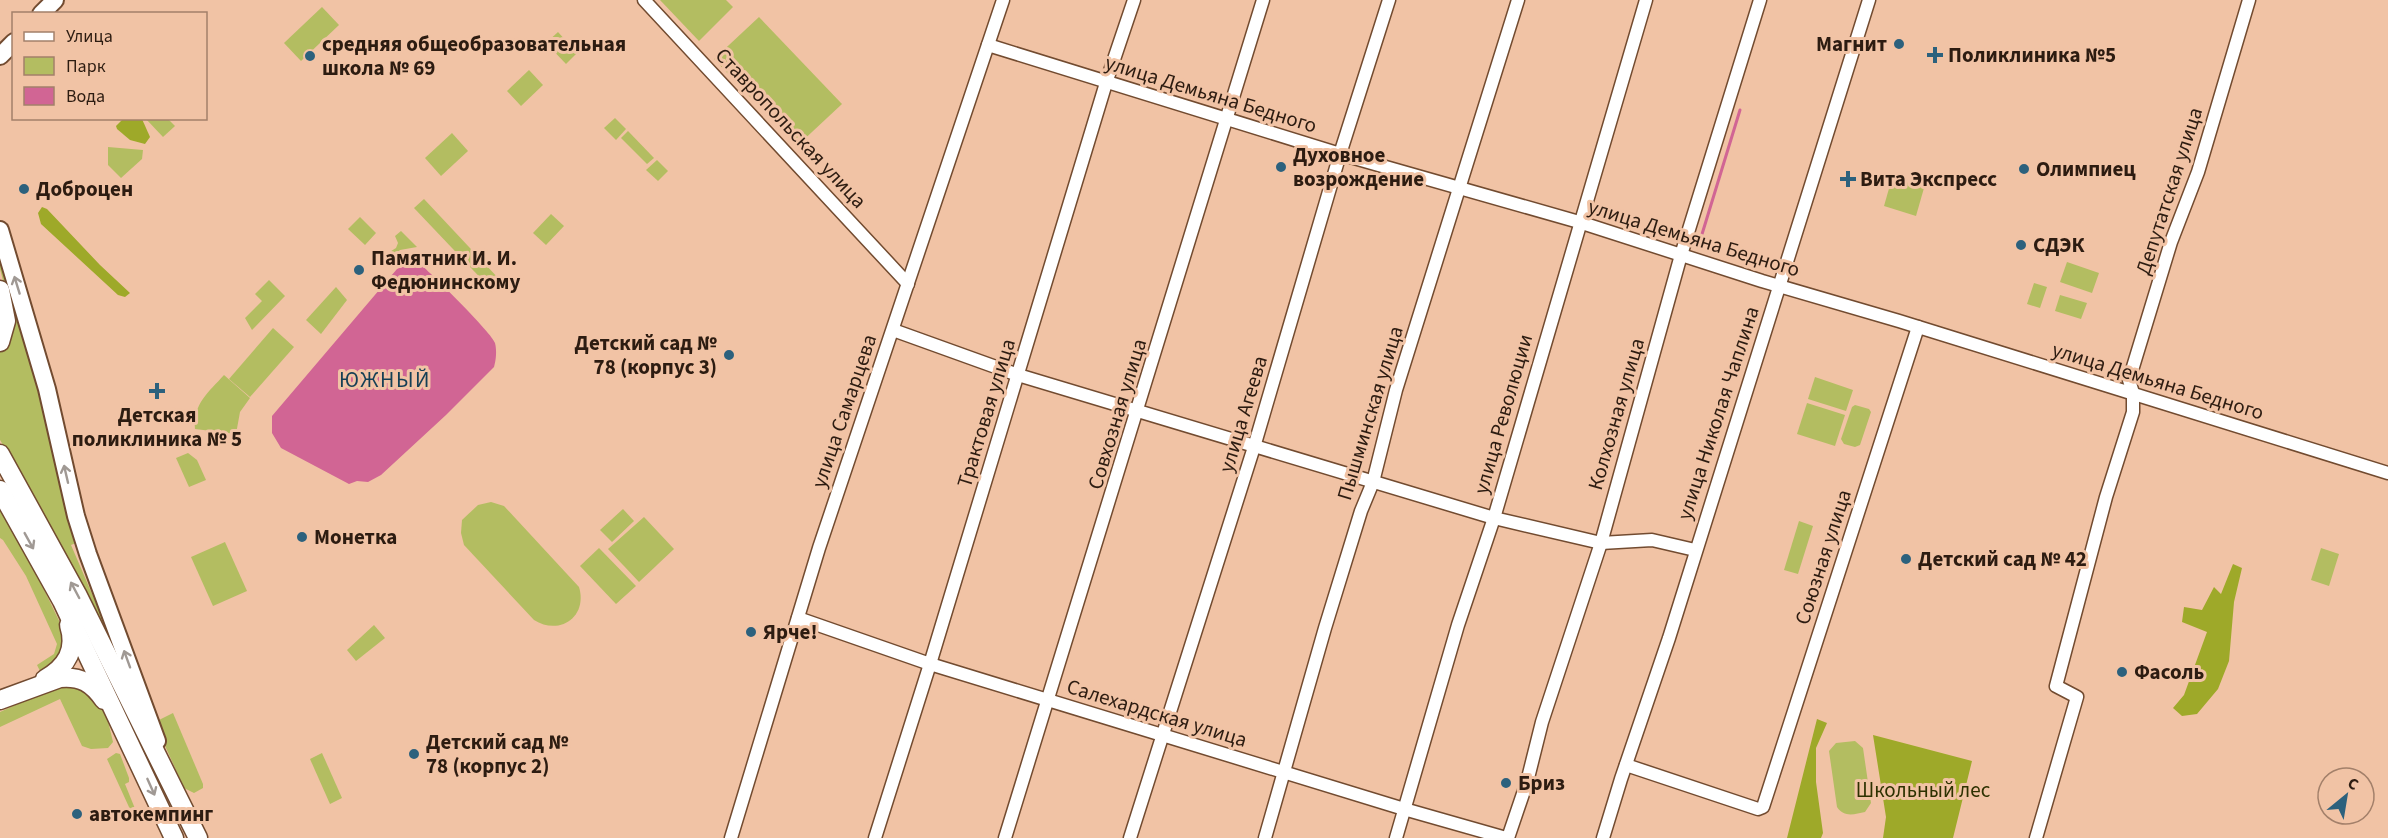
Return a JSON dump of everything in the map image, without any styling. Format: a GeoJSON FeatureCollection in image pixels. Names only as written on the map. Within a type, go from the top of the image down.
{"type":"FeatureCollection","features":[{"type":"Feature","properties":{"kind":"highway"},"geometry":{"type":"LineString","coordinates":[[0,290],[6,321],[0,342]]}},
{"type":"Feature","properties":{"kind":"highway"},"geometry":{"type":"LineString","coordinates":[[0,454],[77,594],[198,838]]}},
{"type":"Feature","properties":{"kind":"highway"},"geometry":{"type":"LineString","coordinates":[[0,490],[62,601],[174,838]]}},
{"type":"Feature","properties":{"kind":"highway"},"geometry":{"type":"LineString","coordinates":[[30,688],[58,672],[70,653],[71,630],[62,601]]}},
{"type":"Feature","properties":{"kind":"highway"},"geometry":{"type":"LineString","coordinates":[[0,700],[60,678],[70,677],[84,680],[95,689],[128,737]]}},
{"type":"Feature","properties":{"kind":"main road"},"geometry":{"type":"LineString","coordinates":[[43,12],[55,0]]}},
{"type":"Feature","properties":{"kind":"main road"},"geometry":{"type":"LineString","coordinates":[[0,56],[12,44]]}},
{"type":"Feature","properties":{"kind":"main road"},"geometry":{"type":"LineString","coordinates":[[0,230],[44,379],[76,516],[176,793]]}},
{"type":"Feature","properties":{"kind":"street","name":"Ставропольская улица"},"geometry":{"type":"LineString","coordinates":[[644,0],[908,284]]}},
{"type":"Feature","properties":{"kind":"street","name":"улица Самарцева"},"geometry":{"type":"LineString","coordinates":[[731,838],[819,548],[1003,0]]}},
{"type":"Feature","properties":{"kind":"street","name":"Трактовая улица"},"geometry":{"type":"LineString","coordinates":[[875,838],[1106,83],[1134,0]]}},
{"type":"Feature","properties":{"kind":"street","name":"Совхозная улица"},"geometry":{"type":"LineString","coordinates":[[1005,838],[1263,0]]}},
{"type":"Feature","properties":{"kind":"street","name":"улица Агеева"},"geometry":{"type":"LineString","coordinates":[[1130,838],[1254,447],[1340,154],[1389,0]]}},
{"type":"Feature","properties":{"kind":"street","name":"Пышминская улица"},"geometry":{"type":"LineString","coordinates":[[1265,838],[1338,586],[1361,511],[1373,482],[1396,390],[1518,0]]}},
{"type":"Feature","properties":{"kind":"street","name":"улица Революции"},"geometry":{"type":"LineString","coordinates":[[1395,838],[1458,625],[1494,518],[1646,0]]}},
{"type":"Feature","properties":{"kind":"street","name":"Колхозная улица"},"geometry":{"type":"LineString","coordinates":[[1507,838],[1527,782],[1542,722],[1601,543],[1681,255],[1760,0]]}},
{"type":"Feature","properties":{"kind":"street","name":"улица Николая Чаплина"},"geometry":{"type":"LineString","coordinates":[[1603,838],[1669,638],[1869,0]]}},
{"type":"Feature","properties":{"kind":"street","name":"Депутатская улица"},"geometry":{"type":"LineString","coordinates":[[2036,838],[2077,697],[2056,686],[2106,497],[2133,412],[2133,393],[2129,380],[2171,242],[2198,172],[2249,0]]}},
{"type":"Feature","properties":{"kind":"street","name":"улица Демьяна Бедного"},"geometry":{"type":"LineString","coordinates":[[988,45],[1340,154],[1579,222],[1779,286],[2388,472]]}},
{"type":"Feature","properties":{"kind":"street","name":"Союзная улица"},"geometry":{"type":"LineString","coordinates":[[1626,765],[1758,809],[1763,807],[1918,327]]}},
{"type":"Feature","properties":{"kind":"street"},"geometry":{"type":"LineString","coordinates":[[893,330],[1018,375],[1494,518],[1601,543],[1652,540],[1695,550]]}},
{"type":"Feature","properties":{"kind":"street","name":"Салехардская улица"},"geometry":{"type":"LineString","coordinates":[[798,618],[930,664],[1284,773],[1507,838]]}},
{"type":"Feature","properties":{"kind":"green space"},"geometry":{"type":"Polygon","coordinates":[[[660,0],[726,0],[733,7],[699,41],[660,0]]]}},
{"type":"Feature","properties":{"kind":"green space"},"geometry":{"type":"Polygon","coordinates":[[[322,7],[339,25],[301,61],[284,43],[322,7]]]}},
{"type":"Feature","properties":{"kind":"green space"},"geometry":{"type":"Polygon","coordinates":[[[759,17],[842,104],[797,146],[714,59],[759,17]]]}},
{"type":"Feature","properties":{"kind":"green space"},"geometry":{"type":"Polygon","coordinates":[[[558,32],[577,53],[566,64],[546,43],[558,32]]]}},
{"type":"Feature","properties":{"kind":"green space"},"geometry":{"type":"Polygon","coordinates":[[[529,70],[543,85],[521,106],[507,91],[529,70]]]}},
{"type":"Feature","properties":{"kind":"green space"},"geometry":{"type":"Polygon","coordinates":[[[615,118],[626,129],[616,140],[604,128],[615,118]]]}},
{"type":"Feature","properties":{"kind":"green space"},"geometry":{"type":"Polygon","coordinates":[[[122,120],[142,120],[150,137],[145,144],[130,140],[116,126],[122,120]]]}},
{"type":"Feature","properties":{"kind":"green space"},"geometry":{"type":"Polygon","coordinates":[[[147,120],[169,120],[175,126],[163,137],[147,120]]]}},
{"type":"Feature","properties":{"kind":"green space"},"geometry":{"type":"Polygon","coordinates":[[[628,131],[654,158],[647,164],[621,138],[628,131]]]}},
{"type":"Feature","properties":{"kind":"green space"},"geometry":{"type":"Polygon","coordinates":[[[452,133],[468,151],[441,176],[425,158],[452,133]]]}},
{"type":"Feature","properties":{"kind":"green space"},"geometry":{"type":"Polygon","coordinates":[[[108,147],[143,150],[142,159],[121,178],[108,165],[108,147]]]}},
{"type":"Feature","properties":{"kind":"green space"},"geometry":{"type":"Polygon","coordinates":[[[657,160],[668,171],[658,181],[646,170],[657,160]]]}},
{"type":"Feature","properties":{"kind":"green space"},"geometry":{"type":"Polygon","coordinates":[[[1892,178],[1924,188],[1916,216],[1884,206],[1892,178]]]}},
{"type":"Feature","properties":{"kind":"green space"},"geometry":{"type":"Polygon","coordinates":[[[424,199],[500,280],[491,289],[414,208],[424,199]]]}},
{"type":"Feature","properties":{"kind":"green space"},"geometry":{"type":"Polygon","coordinates":[[[42,207],[47,209],[130,293],[125,297],[118,295],[41,224],[38,213],[42,207]]]}},
{"type":"Feature","properties":{"kind":"green space"},"geometry":{"type":"Polygon","coordinates":[[[551,214],[564,226],[546,245],[533,233],[551,214]]]}},
{"type":"Feature","properties":{"kind":"green space"},"geometry":{"type":"Polygon","coordinates":[[[360,217],[376,233],[365,245],[348,229],[360,217]]]}},
{"type":"Feature","properties":{"kind":"green space"},"geometry":{"type":"Polygon","coordinates":[[[401,231],[417,247],[400,250],[392,257],[388,253],[396,248],[398,243],[395,236],[401,231]]]}},
{"type":"Feature","properties":{"kind":"green space"},"geometry":{"type":"Polygon","coordinates":[[[0,249],[22,320],[76,543],[71,545],[138,701],[22,476],[0,440],[0,351],[5,344],[9,303],[0,269],[0,249]]]}},
{"type":"Feature","properties":{"kind":"green space"},"geometry":{"type":"Polygon","coordinates":[[[2067,262],[2099,273],[2092,293],[2060,282],[2067,262]]]}},
{"type":"Feature","properties":{"kind":"green space"},"geometry":{"type":"Polygon","coordinates":[[[269,280],[285,296],[252,330],[245,318],[262,301],[255,294],[269,280]]]}},
{"type":"Feature","properties":{"kind":"green space"},"geometry":{"type":"Polygon","coordinates":[[[2034,283],[2047,287],[2040,308],[2027,304],[2034,283]]]}},
{"type":"Feature","properties":{"kind":"green space"},"geometry":{"type":"Polygon","coordinates":[[[336,287],[347,300],[321,334],[306,320],[336,287]]]}},
{"type":"Feature","properties":{"kind":"green space"},"geometry":{"type":"Polygon","coordinates":[[[2060,295],[2087,303],[2081,319],[2055,311],[2060,295]]]}},
{"type":"Feature","properties":{"kind":"green space"},"geometry":{"type":"Polygon","coordinates":[[[273,328],[294,347],[250,397],[229,379],[273,328]]]}},
{"type":"Feature","properties":{"kind":"green space"},"geometry":{"type":"Polygon","coordinates":[[[224,375],[250,398],[240,412],[236,434],[195,429],[199,405],[224,375]]]}},
{"type":"Feature","properties":{"kind":"green space"},"geometry":{"type":"Polygon","coordinates":[[[1815,377],[1853,390],[1846,411],[1808,399],[1815,377]]]}},
{"type":"Feature","properties":{"kind":"green space"},"geometry":{"type":"Polygon","coordinates":[[[1807,403],[1845,415],[1835,446],[1797,434],[1807,403]]]}},
{"type":"Feature","properties":{"kind":"green space"},"geometry":{"type":"Polygon","coordinates":[[[1855,405],[1869,409],[1871,412],[1860,445],[1855,447],[1844,444],[1841,439],[1852,407],[1855,405]]]}},
{"type":"Feature","properties":{"kind":"green space"},"geometry":{"type":"Polygon","coordinates":[[[188,453],[197,460],[206,480],[189,487],[176,458],[188,453]]]}},
{"type":"Feature","properties":{"kind":"green space"},"geometry":{"type":"Polygon","coordinates":[[[491,502],[504,506],[579,587],[581,598],[579,607],[569,621],[553,626],[534,620],[464,545],[461,533],[462,520],[478,505],[491,502]]]}},
{"type":"Feature","properties":{"kind":"green space"},"geometry":{"type":"Polygon","coordinates":[[[0,509],[36,573],[65,633],[62,655],[52,666],[40,671],[37,665],[54,654],[57,644],[26,576],[0,538],[0,509]]]}},
{"type":"Feature","properties":{"kind":"green space"},"geometry":{"type":"Polygon","coordinates":[[[623,509],[634,521],[612,542],[600,530],[623,509]]]}},
{"type":"Feature","properties":{"kind":"green space"},"geometry":{"type":"Polygon","coordinates":[[[644,517],[674,549],[639,582],[608,549],[644,517]]]}},
{"type":"Feature","properties":{"kind":"green space"},"geometry":{"type":"Polygon","coordinates":[[[1799,521],[1813,526],[1798,574],[1784,570],[1799,521]]]}},
{"type":"Feature","properties":{"kind":"green space"},"geometry":{"type":"Polygon","coordinates":[[[225,542],[247,591],[213,606],[191,557],[225,542]]]}},
{"type":"Feature","properties":{"kind":"green space"},"geometry":{"type":"Polygon","coordinates":[[[599,548],[636,586],[616,604],[580,566],[599,548]]]}},
{"type":"Feature","properties":{"kind":"green space"},"geometry":{"type":"Polygon","coordinates":[[[2321,548],[2339,554],[2329,586],[2311,580],[2321,548]]]}},
{"type":"Feature","properties":{"kind":"green space"},"geometry":{"type":"Polygon","coordinates":[[[2233,564],[2242,568],[2234,602],[2229,661],[2218,689],[2197,714],[2182,716],[2173,708],[2184,695],[2207,632],[2182,622],[2184,607],[2202,610],[2214,587],[2221,594],[2233,564]]]}},
{"type":"Feature","properties":{"kind":"green space"},"geometry":{"type":"Polygon","coordinates":[[[374,625],[385,638],[356,661],[347,650],[374,625]]]}},
{"type":"Feature","properties":{"kind":"green space"},"geometry":{"type":"Polygon","coordinates":[[[68,681],[96,696],[108,721],[113,742],[108,748],[91,749],[82,746],[60,699],[0,727],[0,712],[68,681]]]}},
{"type":"Feature","properties":{"kind":"green space"},"geometry":{"type":"Polygon","coordinates":[[[173,713],[203,784],[203,788],[194,793],[184,788],[157,728],[157,721],[173,713]]]}},
{"type":"Feature","properties":{"kind":"green space"},"geometry":{"type":"Polygon","coordinates":[[[1817,719],[1827,723],[1816,748],[1816,782],[1823,833],[1821,838],[1787,838],[1817,719]]]}},
{"type":"Feature","properties":{"kind":"green space","name":"Школьный лес"},"geometry":{"type":"Polygon","coordinates":[[[1873,735],[1972,761],[1953,838],[1883,838],[1886,817],[1873,735]]]}},
{"type":"Feature","properties":{"kind":"green space"},"geometry":{"type":"Polygon","coordinates":[[[1855,741],[1863,748],[1871,803],[1865,812],[1850,814],[1843,813],[1837,807],[1829,751],[1836,743],[1855,741]]]}},
{"type":"Feature","properties":{"kind":"green space"},"geometry":{"type":"Polygon","coordinates":[[[116,753],[120,754],[129,778],[129,782],[125,784],[138,816],[134,818],[107,759],[116,753]]]}},
{"type":"Feature","properties":{"kind":"green space"},"geometry":{"type":"Polygon","coordinates":[[[322,753],[342,798],[330,804],[310,759],[322,753]]]}},
{"type":"Feature","properties":{"kind":"water"},"geometry":{"type":"Polygon","coordinates":[[[410,263],[420,264],[492,337],[496,349],[494,367],[381,475],[368,482],[357,481],[349,484],[281,448],[272,433],[272,416],[397,269],[410,263]]]}},
{"type":"Feature","properties":{"kind":"waterway"},"geometry":{"type":"LineString","coordinates":[[1712,248],[1699,244],[1740,110]]}},
{"type":"Feature","properties":{"kind":"place","name":"Магнит"},"geometry":{"type":"Point","coordinates":[1899,44]}},
{"type":"Feature","properties":{"kind":"place","name":"Поликлиника №5"},"geometry":{"type":"Point","coordinates":[1935,55]}},
{"type":"Feature","properties":{"kind":"place","name":"средняя общеобразовательная школа № 69"},"geometry":{"type":"Point","coordinates":[310,56]}},
{"type":"Feature","properties":{"kind":"place","name":"Духовное возрождение"},"geometry":{"type":"Point","coordinates":[1281,167]}},
{"type":"Feature","properties":{"kind":"place","name":"Олимпиец"},"geometry":{"type":"Point","coordinates":[2024,169]}},
{"type":"Feature","properties":{"kind":"place","name":"Вита Экспресс"},"geometry":{"type":"Point","coordinates":[1848,179]}},
{"type":"Feature","properties":{"kind":"place","name":"Доброцен"},"geometry":{"type":"Point","coordinates":[24,189]}},
{"type":"Feature","properties":{"kind":"place","name":"СДЭК"},"geometry":{"type":"Point","coordinates":[2021,245]}},
{"type":"Feature","properties":{"kind":"place","name":"Памятник И. И. Федюнинскому"},"geometry":{"type":"Point","coordinates":[359,270]}},
{"type":"Feature","properties":{"kind":"place","name":"Детский сад № 78 (корпус 3)"},"geometry":{"type":"Point","coordinates":[729,355]}},
{"type":"Feature","properties":{"kind":"place","name":"Детская поликлиника № 5"},"geometry":{"type":"Point","coordinates":[157,391]}},
{"type":"Feature","properties":{"kind":"place","name":"Монетка"},"geometry":{"type":"Point","coordinates":[302,537]}},
{"type":"Feature","properties":{"kind":"place","name":"Детский сад № 42"},"geometry":{"type":"Point","coordinates":[1906,559]}},
{"type":"Feature","properties":{"kind":"place","name":"Ярче!"},"geometry":{"type":"Point","coordinates":[751,632]}},
{"type":"Feature","properties":{"kind":"place","name":"Фасоль"},"geometry":{"type":"Point","coordinates":[2122,672]}},
{"type":"Feature","properties":{"kind":"place","name":"Детский сад № 78 (корпус 2)"},"geometry":{"type":"Point","coordinates":[414,754]}},
{"type":"Feature","properties":{"kind":"place","name":"Бриз"},"geometry":{"type":"Point","coordinates":[1506,783]}},
{"type":"Feature","properties":{"kind":"place","name":"автокемпинг"},"geometry":{"type":"Point","coordinates":[77,814]}},
{"type":"Feature","properties":{"kind":"district","name":"ЮЖНЫЙ"},"geometry":{"type":"Point","coordinates":[385,379]}}]}
